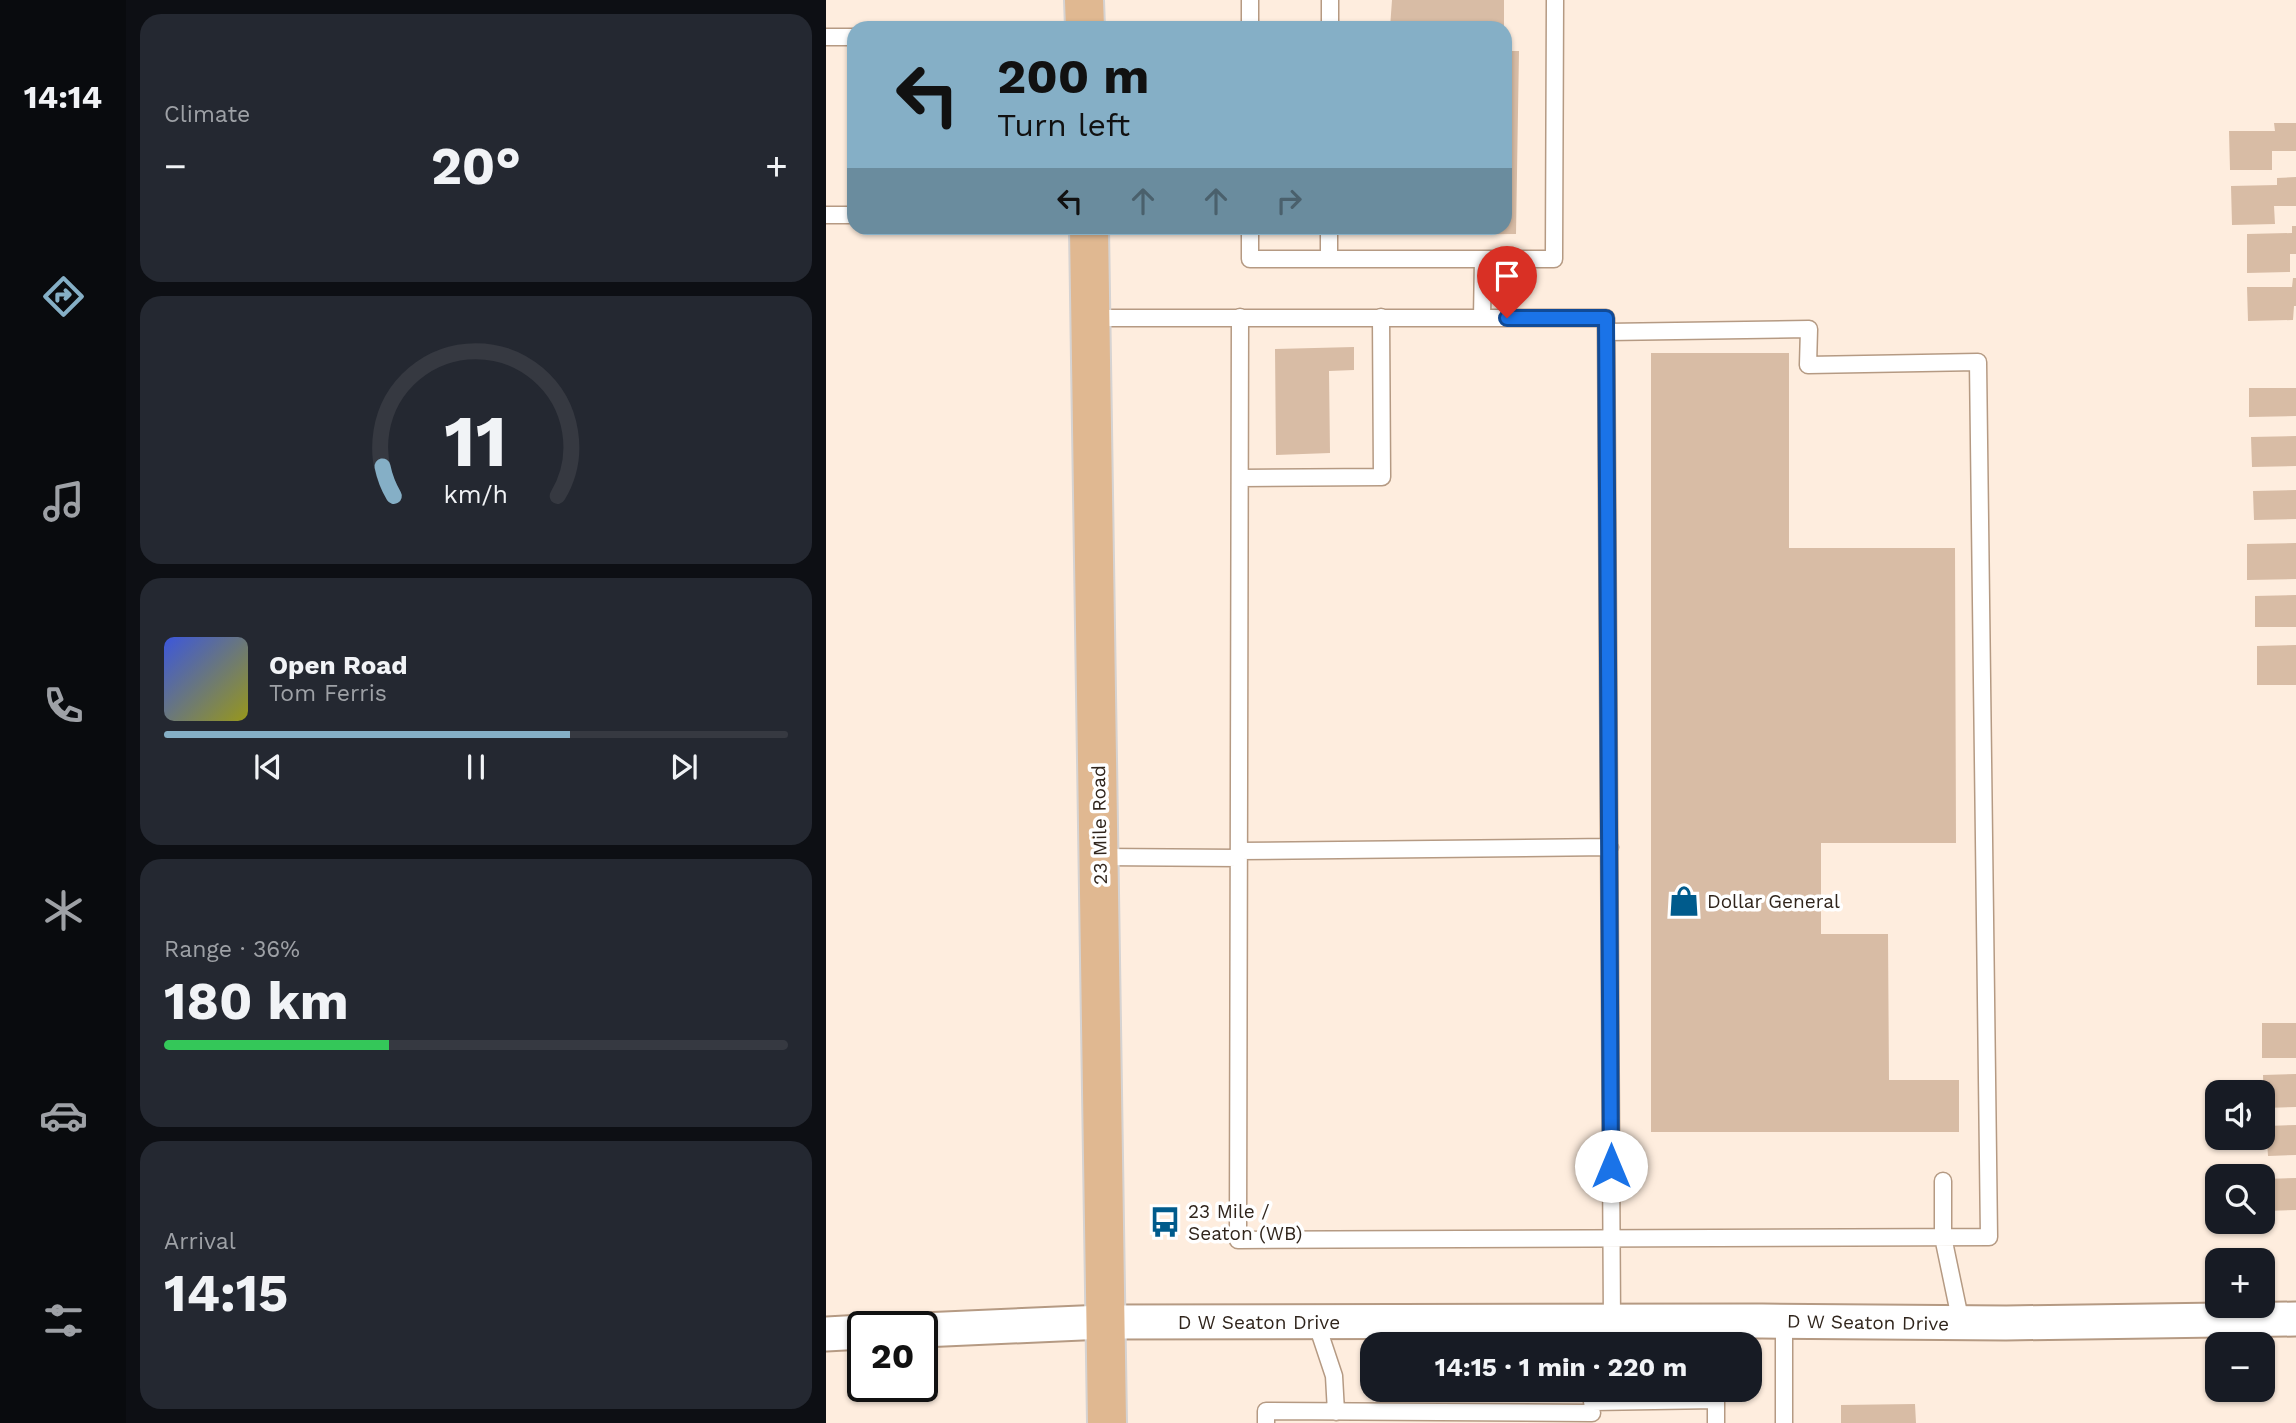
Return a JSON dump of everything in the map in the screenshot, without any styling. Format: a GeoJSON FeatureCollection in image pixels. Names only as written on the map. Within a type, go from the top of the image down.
{"type":"FeatureCollection","features":[{"type":"Feature","properties":{"kind":"main road"},"geometry":{"type":"LineString","coordinates":[[1084,0],[1085,21]]}},
{"type":"Feature","properties":{"kind":"main road","name":"23 Mile Road"},"geometry":{"type":"LineString","coordinates":[[1089,235],[1107,1423]]}},
{"type":"Feature","properties":{"kind":"street","name":"D W Seaton Drive"},"geometry":{"type":"LineString","coordinates":[[938,1329],[1104,1322],[1317,1322],[1599,1329],[1784,1321],[1961,1323],[2296,1319]]}},
{"type":"Feature","properties":{"kind":"street"},"geometry":{"type":"LineString","coordinates":[[826,1334],[847,1333]]}},
{"type":"Feature","properties":{"kind":"lane"},"geometry":{"type":"LineString","coordinates":[[1250,0],[1250,21]]}},
{"type":"Feature","properties":{"kind":"lane"},"geometry":{"type":"LineString","coordinates":[[1330,0],[1330,21]]}},
{"type":"Feature","properties":{"kind":"lane"},"geometry":{"type":"LineString","coordinates":[[1250,235],[1250,259],[1553,258],[1555,0]]}},
{"type":"Feature","properties":{"kind":"lane"},"geometry":{"type":"LineString","coordinates":[[826,37],[847,37]]}},
{"type":"Feature","properties":{"kind":"lane"},"geometry":{"type":"LineString","coordinates":[[826,215],[847,215]]}},
{"type":"Feature","properties":{"kind":"lane"},"geometry":{"type":"LineString","coordinates":[[1329,235],[1329,259]]}},
{"type":"Feature","properties":{"kind":"lane"},"geometry":{"type":"LineString","coordinates":[[1482,318],[1483,259]]}},
{"type":"Feature","properties":{"kind":"lane"},"geometry":{"type":"LineString","coordinates":[[1240,317],[1238,1240],[1989,1237],[1978,362],[1808,365],[1809,329],[1606,332]]}},
{"type":"Feature","properties":{"kind":"lane"},"geometry":{"type":"LineString","coordinates":[[1240,478],[1382,477],[1381,317]]}},
{"type":"Feature","properties":{"kind":"lane"},"geometry":{"type":"LineString","coordinates":[[1092,318],[1606,318],[1612,1238],[1599,1329]]}},
{"type":"Feature","properties":{"kind":"lane"},"geometry":{"type":"LineString","coordinates":[[1100,857],[1610,847]]}},
{"type":"Feature","properties":{"kind":"lane"},"geometry":{"type":"LineString","coordinates":[[1943,1181],[1943,1237],[1961,1323]]}},
{"type":"Feature","properties":{"kind":"lane"},"geometry":{"type":"LineString","coordinates":[[1784,1321],[1784,1423]]}},
{"type":"Feature","properties":{"kind":"lane"},"geometry":{"type":"LineString","coordinates":[[1317,1322],[1334,1376],[1336,1412]]}},
{"type":"Feature","properties":{"kind":"lane"},"geometry":{"type":"LineString","coordinates":[[1266,1423],[1266,1411],[1592,1407],[1716,1400],[1716,1423]]}},
{"type":"Feature","properties":{"kind":"building"},"geometry":{"type":"Polygon","coordinates":[[[1392,0],[1504,0],[1504,21],[1390,21],[1392,0]]]}},
{"type":"Feature","properties":{"kind":"building"},"geometry":{"type":"Polygon","coordinates":[[[1512,51],[1519,51],[1516,234],[1512,234],[1512,51]]]}},
{"type":"Feature","properties":{"kind":"building"},"geometry":{"type":"Polygon","coordinates":[[[2274,123],[2296,123],[2296,151],[2272,151],[2272,170],[2230,170],[2229,131],[2275,131],[2274,123]]]}},
{"type":"Feature","properties":{"kind":"building"},"geometry":{"type":"Polygon","coordinates":[[[2296,177],[2296,206],[2274,206],[2275,224],[2232,225],[2231,186],[2277,185],[2277,178],[2296,177]]]}},
{"type":"Feature","properties":{"kind":"building"},"geometry":{"type":"Polygon","coordinates":[[[2292,226],[2296,226],[2296,254],[2290,254],[2290,272],[2247,273],[2247,234],[2292,233],[2292,226]]]}},
{"type":"Feature","properties":{"kind":"building"},"geometry":{"type":"Polygon","coordinates":[[[2293,278],[2296,278],[2296,306],[2293,320],[2248,321],[2247,287],[2292,287],[2293,278]]]}},
{"type":"Feature","properties":{"kind":"building"},"geometry":{"type":"Polygon","coordinates":[[[1354,347],[1354,370],[1329,371],[1330,453],[1276,455],[1275,349],[1354,347]]]}},
{"type":"Feature","properties":{"kind":"building"},"geometry":{"type":"Polygon","coordinates":[[[1651,353],[1789,353],[1789,548],[1955,548],[1956,843],[1821,843],[1821,934],[1888,934],[1889,1080],[1959,1080],[1959,1132],[1651,1132],[1651,353]]]}},
{"type":"Feature","properties":{"kind":"building"},"geometry":{"type":"Polygon","coordinates":[[[2249,388],[2296,388],[2296,416],[2249,417],[2249,388]]]}},
{"type":"Feature","properties":{"kind":"building"},"geometry":{"type":"Polygon","coordinates":[[[2296,436],[2296,466],[2252,467],[2251,437],[2296,436]]]}},
{"type":"Feature","properties":{"kind":"building"},"geometry":{"type":"Polygon","coordinates":[[[2296,490],[2296,519],[2254,520],[2253,491],[2296,490]]]}},
{"type":"Feature","properties":{"kind":"building"},"geometry":{"type":"Polygon","coordinates":[[[2296,543],[2296,579],[2247,580],[2247,544],[2296,543]]]}},
{"type":"Feature","properties":{"kind":"building"},"geometry":{"type":"Polygon","coordinates":[[[2296,595],[2296,627],[2255,627],[2255,596],[2296,595]]]}},
{"type":"Feature","properties":{"kind":"building"},"geometry":{"type":"Polygon","coordinates":[[[2296,645],[2296,685],[2257,685],[2257,646],[2296,645]]]}},
{"type":"Feature","properties":{"kind":"building"},"geometry":{"type":"Polygon","coordinates":[[[2262,1023],[2296,1023],[2296,1058],[2262,1058],[2262,1023]]]}},
{"type":"Feature","properties":{"kind":"building"},"geometry":{"type":"Polygon","coordinates":[[[2296,1074],[2296,1107],[2275,1108],[2275,1080],[2263,1080],[2263,1075],[2296,1074]]]}},
{"type":"Feature","properties":{"kind":"building"},"geometry":{"type":"Polygon","coordinates":[[[2296,1125],[2296,1155],[2268,1156],[2268,1150],[2275,1150],[2275,1126],[2296,1125]]]}},
{"type":"Feature","properties":{"kind":"building"},"geometry":{"type":"Polygon","coordinates":[[[2296,1178],[2296,1210],[2275,1211],[2275,1179],[2296,1178]]]}},
{"type":"Feature","properties":{"kind":"building"},"geometry":{"type":"Polygon","coordinates":[[[1915,1404],[1916,1423],[1841,1423],[1841,1405],[1915,1404]]]}},
{"type":"Feature","properties":{"kind":"place","name":"Dollar General"},"geometry":{"type":"Point","coordinates":[1684,901]}},
{"type":"Feature","properties":{"kind":"place","name":"23 Mile / Seaton (WB)"},"geometry":{"type":"Point","coordinates":[1165,1222]}},
{"type":"Feature","properties":{"kind":"route"},"geometry":{"type":"LineString","coordinates":[[1507,318],[1606,318],[1611,1166]]}}]}
